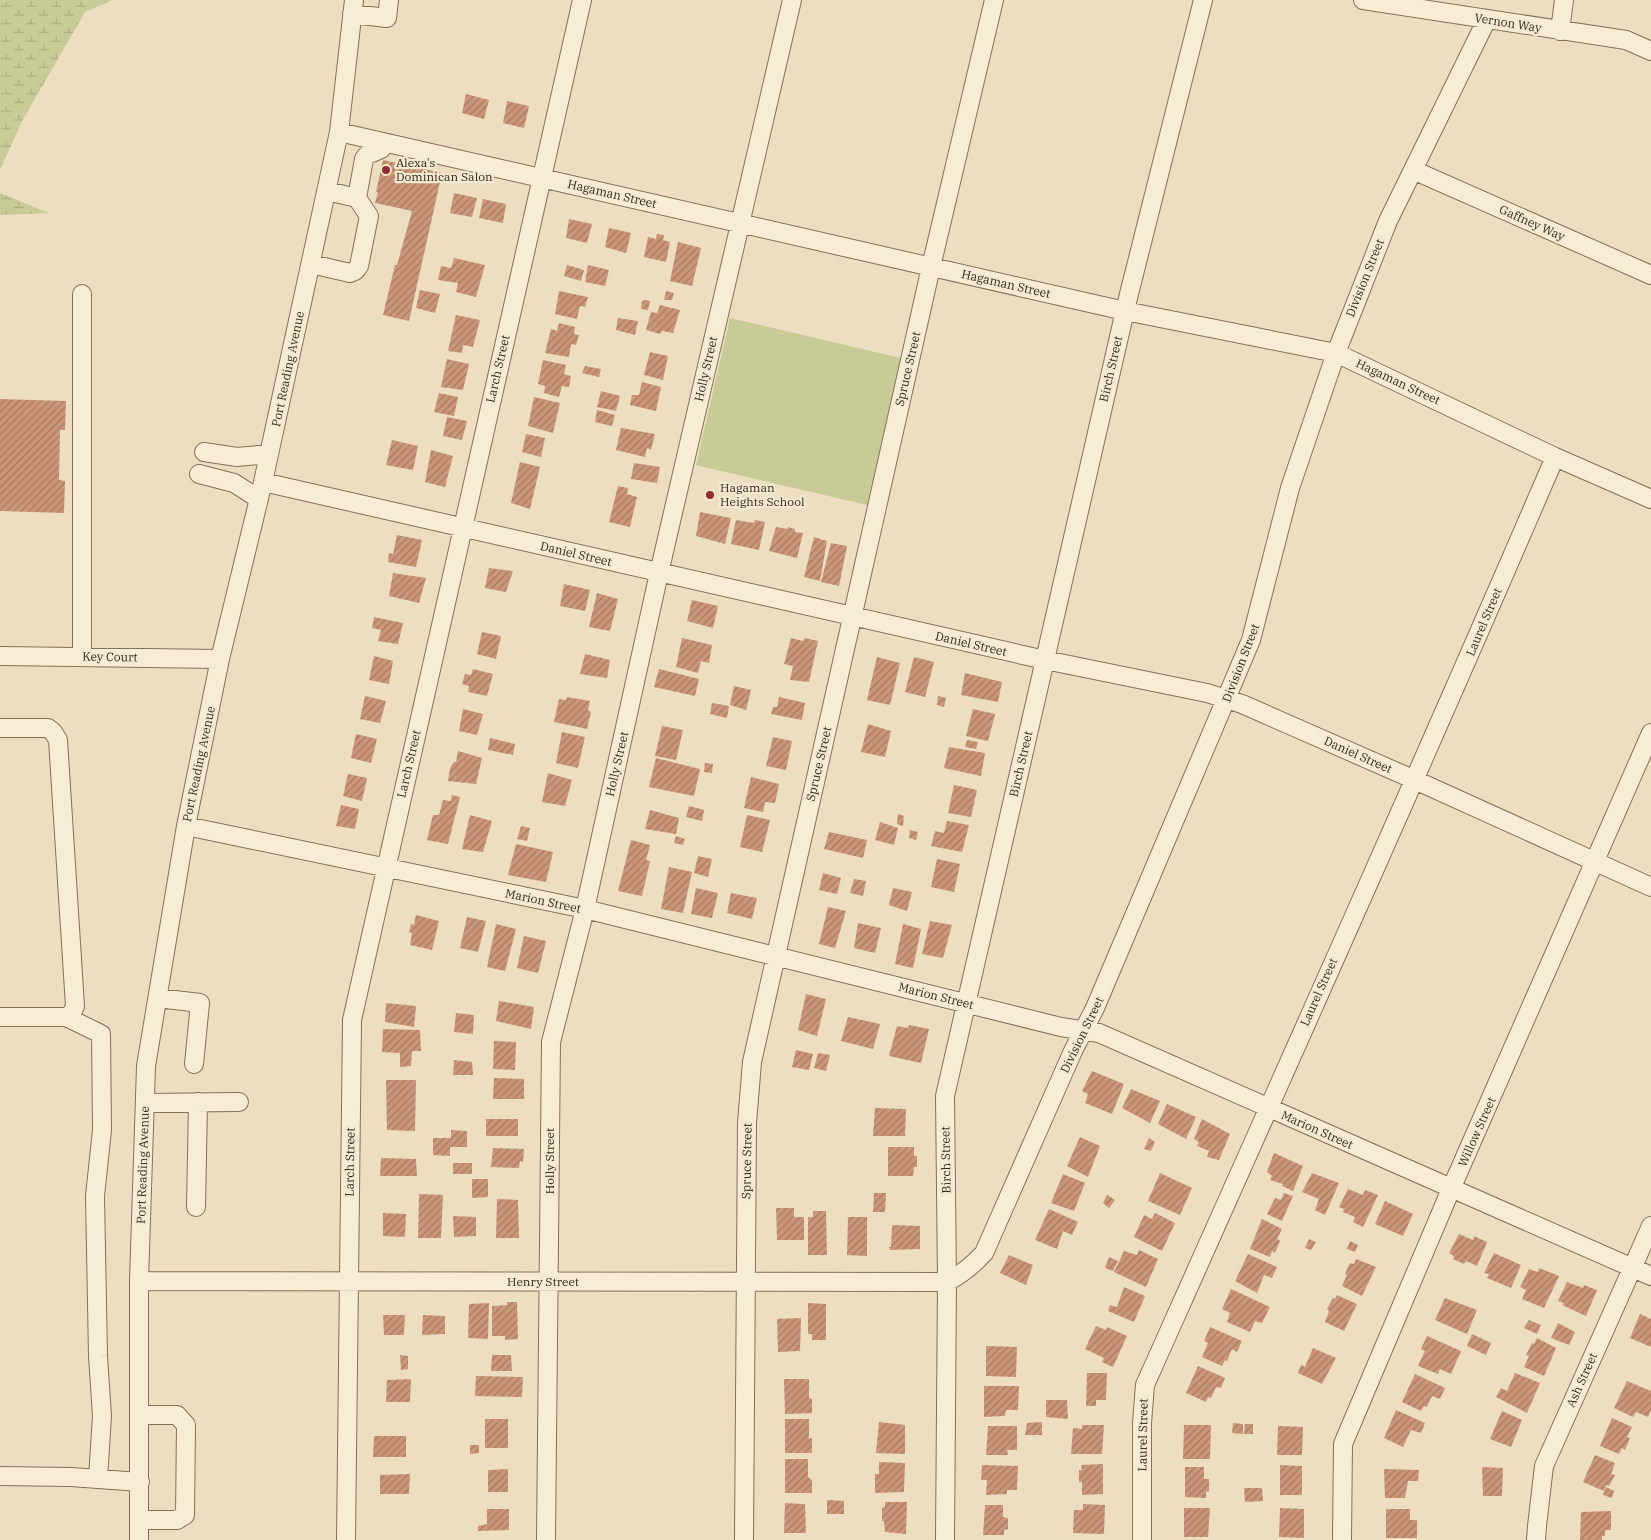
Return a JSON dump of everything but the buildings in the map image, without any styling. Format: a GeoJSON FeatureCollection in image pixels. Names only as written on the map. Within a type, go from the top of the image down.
{"type":"FeatureCollection","features":[{"type":"Feature","properties":{"kind":"street"},"geometry":{"type":"LineString","coordinates":[[353,7],[387,18],[389,0]]}},
{"type":"Feature","properties":{"kind":"street","name":"Larch Street"},"geometry":{"type":"LineString","coordinates":[[346,1540],[352,1020],[582,0]]}},
{"type":"Feature","properties":{"kind":"street","name":"Holly Street"},"geometry":{"type":"LineString","coordinates":[[546,1540],[551,1042],[585,909],[792,0]]}},
{"type":"Feature","properties":{"kind":"street","name":"Spruce Street"},"geometry":{"type":"LineString","coordinates":[[744,1540],[747,1124],[752,1062],[931,267],[994,0]]}},
{"type":"Feature","properties":{"kind":"street","name":"Birch Street"},"geometry":{"type":"LineString","coordinates":[[945,1540],[947,1282],[944,1096],[1125,311],[1203,0]]}},
{"type":"Feature","properties":{"kind":"street","name":"Vernon Way"},"geometry":{"type":"LineString","coordinates":[[1363,0],[1626,40],[1651,51]]}},
{"type":"Feature","properties":{"kind":"street"},"geometry":{"type":"LineString","coordinates":[[1560,31],[1564,0]]}},
{"type":"Feature","properties":{"kind":"street","name":"Port Reading Avenue"},"geometry":{"type":"LineString","coordinates":[[139,1540],[139,1281],[146,1066],[186,826],[220,659],[261,491],[339,132],[353,7]]}},
{"type":"Feature","properties":{"kind":"street","name":"Division Street"},"geometry":{"type":"LineString","coordinates":[[947,1282],[965,1272],[984,1253],[1095,1008],[1251,640],[1290,488],[1336,353],[1388,220],[1487,19]]}},
{"type":"Feature","properties":{"kind":"street","name":"Hagaman Street"},"geometry":{"type":"LineString","coordinates":[[339,132],[1125,311],[1336,353],[1555,457],[1651,499]]}},
{"type":"Feature","properties":{"kind":"street"},"geometry":{"type":"LineString","coordinates":[[357,198],[364,159],[367,155],[381,149],[383,142]]}},
{"type":"Feature","properties":{"kind":"street","name":"Gaffney Way"},"geometry":{"type":"LineString","coordinates":[[1413,170],[1651,276]]}},
{"type":"Feature","properties":{"kind":"street"},"geometry":{"type":"LineString","coordinates":[[311,264],[350,273],[359,266],[369,216],[357,198],[327,191]]}},
{"type":"Feature","properties":{"kind":"street"},"geometry":{"type":"LineString","coordinates":[[82,294],[82,657]]}},
{"type":"Feature","properties":{"kind":"street"},"geometry":{"type":"LineString","coordinates":[[204,452],[237,457],[269,454]]}},
{"type":"Feature","properties":{"kind":"street","name":"Laurel Street"},"geometry":{"type":"LineString","coordinates":[[1142,1540],[1142,1422],[1145,1385],[1415,780],[1555,457]]}},
{"type":"Feature","properties":{"kind":"street","name":"Daniel Street"},"geometry":{"type":"LineString","coordinates":[[199,474],[261,491],[462,528],[1044,660],[1206,693],[1242,704],[1651,887]]}},
{"type":"Feature","properties":{"kind":"street","name":"Key Court"},"geometry":{"type":"LineString","coordinates":[[0,656],[220,659]]}},
{"type":"Feature","properties":{"kind":"street"},"geometry":{"type":"LineString","coordinates":[[0,728],[48,728],[58,740],[75,1006],[72,1013],[66,1017]]}},
{"type":"Feature","properties":{"kind":"street","name":"Willow Street"},"geometry":{"type":"LineString","coordinates":[[1342,1540],[1343,1444],[1651,734]]}},
{"type":"Feature","properties":{"kind":"street","name":"Marion Street"},"geometry":{"type":"LineString","coordinates":[[186,826],[585,909],[1061,1027],[1099,1033],[1651,1276]]}},
{"type":"Feature","properties":{"kind":"street"},"geometry":{"type":"LineString","coordinates":[[158,998],[200,1003],[194,1064]]}},
{"type":"Feature","properties":{"kind":"street"},"geometry":{"type":"LineString","coordinates":[[0,1017],[66,1017],[101,1034],[102,1130],[95,1196],[98,1356],[102,1416],[98,1479]]}},
{"type":"Feature","properties":{"kind":"street"},"geometry":{"type":"LineString","coordinates":[[196,1207],[198,1102]]}},
{"type":"Feature","properties":{"kind":"street"},"geometry":{"type":"LineString","coordinates":[[145,1103],[239,1102]]}},
{"type":"Feature","properties":{"kind":"street","name":"Ash Street"},"geometry":{"type":"LineString","coordinates":[[1536,1540],[1544,1466],[1651,1226]]}},
{"type":"Feature","properties":{"kind":"street","name":"Henry Street"},"geometry":{"type":"LineString","coordinates":[[139,1281],[947,1282]]}},
{"type":"Feature","properties":{"kind":"street"},"geometry":{"type":"LineString","coordinates":[[139,1415],[177,1415],[186,1426],[185,1515],[177,1520],[139,1520]]}},
{"type":"Feature","properties":{"kind":"street"},"geometry":{"type":"LineString","coordinates":[[0,1476],[71,1477],[140,1482]]}},
{"type":"Feature","properties":{"kind":"green space"},"geometry":{"type":"Polygon","coordinates":[[[0,0],[113,0],[85,12],[22,121],[0,170],[0,0]]]}},
{"type":"Feature","properties":{"kind":"green space"},"geometry":{"type":"Polygon","coordinates":[[[0,193],[49,213],[0,215],[0,193]]]}},
{"type":"Feature","properties":{"kind":"green space"},"geometry":{"type":"Polygon","coordinates":[[[730,318],[901,358],[867,505],[696,465],[730,318]]]}},
{"type":"Feature","properties":{"kind":"place","name":"Alexa's Dominican Salon"},"geometry":{"type":"Point","coordinates":[386,170]}},
{"type":"Feature","properties":{"kind":"place","name":"Hagaman Heights School"},"geometry":{"type":"Point","coordinates":[710,495]}}]}
